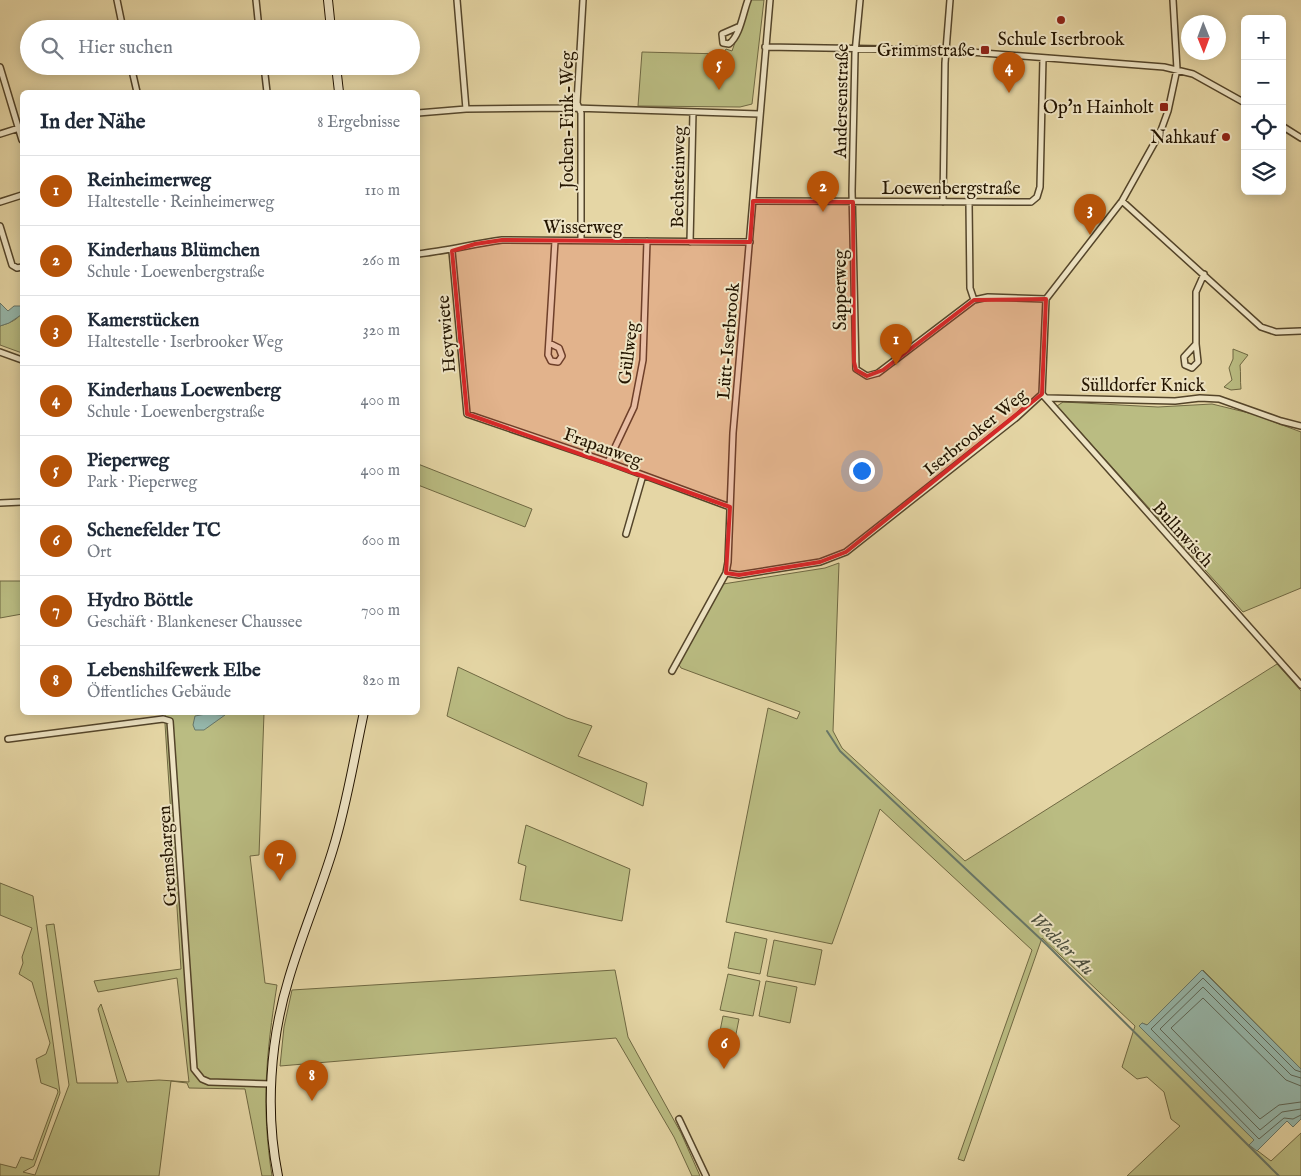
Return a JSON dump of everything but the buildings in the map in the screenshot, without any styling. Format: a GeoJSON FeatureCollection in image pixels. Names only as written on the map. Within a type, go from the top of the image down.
{"type":"FeatureCollection","features":[{"type":"Feature","properties":{"kind":"main road"},"geometry":{"type":"LineString","coordinates":[[328,0],[330,20]]}},
{"type":"Feature","properties":{"kind":"main road"},"geometry":{"type":"LineString","coordinates":[[337,75],[339,90]]}},
{"type":"Feature","properties":{"kind":"main road"},"geometry":{"type":"LineString","coordinates":[[278,1176],[272,1084],[278,1027],[286,986],[334,847],[363,715]]}},
{"type":"Feature","properties":{"kind":"street"},"geometry":{"type":"LineString","coordinates":[[117,0],[121,20]]}},
{"type":"Feature","properties":{"kind":"street"},"geometry":{"type":"LineString","coordinates":[[256,0],[258,20]]}},
{"type":"Feature","properties":{"kind":"street"},"geometry":{"type":"LineString","coordinates":[[457,0],[466,109]]}},
{"type":"Feature","properties":{"kind":"street","name":"Jochen-Fink-Weg"},"geometry":{"type":"LineString","coordinates":[[581,240],[579,109],[577,103],[583,0]]}},
{"type":"Feature","properties":{"kind":"street"},"geometry":{"type":"LineString","coordinates":[[738,27],[748,0]]}},
{"type":"Feature","properties":{"kind":"street","name":"Lütt-Iserbrook"},"geometry":{"type":"LineString","coordinates":[[672,671],[726,573],[733,433],[770,0]]}},
{"type":"Feature","properties":{"kind":"street","name":"Andersenstraße"},"geometry":{"type":"LineString","coordinates":[[853,202],[855,47],[860,0]]}},
{"type":"Feature","properties":{"kind":"street"},"geometry":{"type":"LineString","coordinates":[[944,202],[945,50],[950,0]]}},
{"type":"Feature","properties":{"kind":"street"},"geometry":{"type":"LineString","coordinates":[[970,203],[970,288],[974,300],[988,297],[1046,299],[1122,201],[1164,122],[1172,98],[1177,69],[1173,0]]}},
{"type":"Feature","properties":{"kind":"street"},"geometry":{"type":"LineString","coordinates":[[766,47],[945,50],[1177,69],[1193,74],[1241,100]]}},
{"type":"Feature","properties":{"kind":"street","name":"Loewenbergstraße"},"geometry":{"type":"LineString","coordinates":[[753,201],[970,203],[1027,202],[1034,200],[1039,194],[1043,58]]}},
{"type":"Feature","properties":{"kind":"street"},"geometry":{"type":"LineString","coordinates":[[0,67],[20,132]]}},
{"type":"Feature","properties":{"kind":"street"},"geometry":{"type":"LineString","coordinates":[[133,75],[137,90]]}},
{"type":"Feature","properties":{"kind":"street"},"geometry":{"type":"LineString","coordinates":[[265,75],[267,90]]}},
{"type":"Feature","properties":{"kind":"street"},"geometry":{"type":"LineString","coordinates":[[420,113],[466,109],[579,109],[759,114]]}},
{"type":"Feature","properties":{"kind":"street","name":"Bechsteinweg"},"geometry":{"type":"LineString","coordinates":[[690,242],[693,112]]}},
{"type":"Feature","properties":{"kind":"street"},"geometry":{"type":"LineString","coordinates":[[0,134],[19,128]]}},
{"type":"Feature","properties":{"kind":"street"},"geometry":{"type":"LineString","coordinates":[[1286,129],[1301,138]]}},
{"type":"Feature","properties":{"kind":"street"},"geometry":{"type":"LineString","coordinates":[[0,202],[20,196]]}},
{"type":"Feature","properties":{"kind":"street"},"geometry":{"type":"LineString","coordinates":[[1122,201],[1261,327],[1276,332],[1301,331]]}},
{"type":"Feature","properties":{"kind":"street","name":"Sapperweg"},"geometry":{"type":"LineString","coordinates":[[853,202],[854,362],[856,369],[863,375],[875,375],[883,370],[974,300]]}},
{"type":"Feature","properties":{"kind":"street"},"geometry":{"type":"LineString","coordinates":[[0,226],[12,265],[20,267]]}},
{"type":"Feature","properties":{"kind":"street","name":"Wisserweg"},"geometry":{"type":"LineString","coordinates":[[420,254],[452,251],[476,244],[502,240],[750,242]]}},
{"type":"Feature","properties":{"kind":"street"},"geometry":{"type":"LineString","coordinates":[[549,343],[555,241]]}},
{"type":"Feature","properties":{"kind":"street","name":"Güllweg"},"geometry":{"type":"LineString","coordinates":[[608,462],[634,407],[644,360],[647,241]]}},
{"type":"Feature","properties":{"kind":"street","name":"Heytwiete"},"geometry":{"type":"LineString","coordinates":[[452,251],[467,414]]}},
{"type":"Feature","properties":{"kind":"street"},"geometry":{"type":"LineString","coordinates":[[1196,344],[1196,292],[1204,274]]}},
{"type":"Feature","properties":{"kind":"street","name":"Iserbrooker Weg"},"geometry":{"type":"LineString","coordinates":[[726,573],[739,575],[820,562],[846,552],[1044,396],[1046,299]]}},
{"type":"Feature","properties":{"kind":"street"},"geometry":{"type":"LineString","coordinates":[[0,352],[20,359]]}},
{"type":"Feature","properties":{"kind":"street","name":"Sülldorfer Knick"},"geometry":{"type":"LineString","coordinates":[[1044,396],[1175,401],[1209,397],[1301,426]]}},
{"type":"Feature","properties":{"kind":"street","name":"Bullnwisch"},"geometry":{"type":"LineString","coordinates":[[1044,396],[1122,487],[1301,686]]}},
{"type":"Feature","properties":{"kind":"street","name":"Frapanweg"},"geometry":{"type":"LineString","coordinates":[[467,414],[608,462],[730,507]]}},
{"type":"Feature","properties":{"kind":"street"},"geometry":{"type":"LineString","coordinates":[[626,534],[643,475]]}},
{"type":"Feature","properties":{"kind":"street"},"geometry":{"type":"LineString","coordinates":[[0,503],[20,502]]}},
{"type":"Feature","properties":{"kind":"street","name":"Gremsbargen"},"geometry":{"type":"LineString","coordinates":[[8,739],[163,719],[170,721],[194,1069],[202,1079],[209,1082],[272,1084]]}},
{"type":"Feature","properties":{"kind":"street"},"geometry":{"type":"LineString","coordinates":[[679,1119],[706,1176]]}},
{"type":"Feature","properties":{"kind":"highlighted area"},"geometry":{"type":"Polygon","coordinates":[[[753,201],[853,202],[854,362],[856,370],[867,376],[883,370],[974,300],[1046,299],[1042,394],[846,552],[820,562],[739,575],[726,573],[730,507],[467,414],[452,251],[475,244],[502,240],[750,242],[753,201]]]}},
{"type":"Feature","properties":{"kind":"green space"},"geometry":{"type":"Polygon","coordinates":[[[750,0],[764,0],[752,104],[740,107],[638,106],[642,52],[723,54],[726,49],[732,51],[750,0]]]}},
{"type":"Feature","properties":{"kind":"green space"},"geometry":{"type":"Polygon","coordinates":[[[20,315],[20,352],[0,345],[0,326],[16,319],[20,315]]]}},
{"type":"Feature","properties":{"kind":"green space"},"geometry":{"type":"Polygon","coordinates":[[[1233,349],[1248,355],[1240,365],[1241,389],[1231,390],[1224,387],[1232,380],[1229,368],[1233,359],[1233,349]]]}},
{"type":"Feature","properties":{"kind":"green space"},"geometry":{"type":"Polygon","coordinates":[[[1063,402],[1158,407],[1212,404],[1253,414],[1301,432],[1301,588],[1243,612],[1057,406],[1063,402]]]}},
{"type":"Feature","properties":{"kind":"green space"},"geometry":{"type":"Polygon","coordinates":[[[420,465],[532,509],[525,527],[420,486],[420,465]]]}},
{"type":"Feature","properties":{"kind":"green space"},"geometry":{"type":"Polygon","coordinates":[[[839,563],[833,731],[842,748],[965,861],[1277,664],[1301,691],[1301,1069],[1203,970],[1147,1025],[1142,1023],[1139,1026],[1254,1140],[1250,1145],[1271,1161],[1301,1133],[1301,1176],[1127,1176],[1180,1126],[1171,1119],[1164,1092],[1147,1077],[1137,1079],[1122,1067],[1135,1026],[1042,938],[964,1161],[958,1159],[1032,950],[880,809],[832,944],[726,922],[768,708],[797,719],[800,712],[681,668],[678,663],[723,584],[825,568],[839,563]]]}},
{"type":"Feature","properties":{"kind":"green space"},"geometry":{"type":"Polygon","coordinates":[[[0,581],[20,581],[20,614],[0,618],[0,581]]]}},
{"type":"Feature","properties":{"kind":"green space"},"geometry":{"type":"Polygon","coordinates":[[[458,667],[567,718],[592,726],[578,756],[647,783],[643,806],[447,716],[458,667]]]}},
{"type":"Feature","properties":{"kind":"green space"},"geometry":{"type":"Polygon","coordinates":[[[165,715],[264,715],[259,855],[250,856],[265,983],[277,985],[266,1080],[267,1126],[272,1176],[262,1176],[245,1089],[189,1088],[187,1083],[171,1081],[159,1176],[0,1176],[0,1164],[16,1168],[21,1157],[33,1160],[58,1092],[57,1089],[41,1083],[36,1059],[46,1054],[50,1043],[32,982],[19,974],[23,963],[22,957],[32,928],[0,915],[0,883],[33,896],[60,1093],[34,1166],[23,1172],[35,1175],[69,1085],[46,925],[54,924],[77,1083],[118,1083],[98,1009],[101,1004],[127,1082],[159,1080],[189,1082],[177,978],[98,992],[94,981],[181,969],[165,715]]]}},
{"type":"Feature","properties":{"kind":"green space"},"geometry":{"type":"Polygon","coordinates":[[[526,825],[630,869],[622,921],[520,900],[526,866],[518,863],[526,825]]]}},
{"type":"Feature","properties":{"kind":"green space"},"geometry":{"type":"Polygon","coordinates":[[[735,932],[767,939],[760,974],[728,968],[735,932]]]}},
{"type":"Feature","properties":{"kind":"green space"},"geometry":{"type":"Polygon","coordinates":[[[774,940],[822,950],[815,985],[767,976],[774,940]]]}},
{"type":"Feature","properties":{"kind":"green space"},"geometry":{"type":"Polygon","coordinates":[[[615,970],[628,1037],[681,1133],[700,1176],[692,1176],[674,1137],[616,1038],[280,1066],[284,1027],[292,990],[615,970]]]}},
{"type":"Feature","properties":{"kind":"green space"},"geometry":{"type":"Polygon","coordinates":[[[728,974],[760,981],[753,1016],[720,1010],[728,974]]]}},
{"type":"Feature","properties":{"kind":"green space"},"geometry":{"type":"Polygon","coordinates":[[[766,981],[797,987],[790,1023],[759,1016],[766,981]]]}},
{"type":"Feature","properties":{"kind":"green space"},"geometry":{"type":"Polygon","coordinates":[[[723,1016],[739,1019],[732,1054],[716,1051],[723,1016]]]}},
{"type":"Feature","properties":{"kind":"water"},"geometry":{"type":"Polygon","coordinates":[[[0,303],[8,311],[14,306],[20,306],[20,316],[0,326],[0,303]]]}},
{"type":"Feature","properties":{"kind":"water"},"geometry":{"type":"Polygon","coordinates":[[[225,715],[204,730],[195,730],[193,725],[195,716],[225,715]]]}},
{"type":"Feature","properties":{"kind":"water"},"geometry":{"type":"Polygon","coordinates":[[[1202,970],[1301,1069],[1301,1119],[1293,1127],[1287,1121],[1257,1151],[1249,1145],[1254,1140],[1139,1026],[1142,1023],[1147,1025],[1202,970]]]}},
{"type":"Feature","properties":{"kind":"waterway","name":"Wedeler Au"},"geometry":{"type":"LineString","coordinates":[[827,731],[840,751],[1047,945],[1279,1176]]}},
{"type":"Feature","properties":{"kind":"place","name":"Schule Iserbrook"},"geometry":{"type":"Point","coordinates":[1061,20]}},
{"type":"Feature","properties":{"kind":"place","name":"Grimmstraße"},"geometry":{"type":"Point","coordinates":[985,50]}},
{"type":"Feature","properties":{"kind":"place","name":"Pieperweg"},"geometry":{"type":"Point","coordinates":[719,90]}},
{"type":"Feature","properties":{"kind":"place","name":"Kinderhaus Loewenberg"},"geometry":{"type":"Point","coordinates":[1009,93]}},
{"type":"Feature","properties":{"kind":"place","name":"Op'n Hainholt"},"geometry":{"type":"Point","coordinates":[1164,107]}},
{"type":"Feature","properties":{"kind":"place","name":"Nahkauf"},"geometry":{"type":"Point","coordinates":[1226,137]}},
{"type":"Feature","properties":{"kind":"place","name":"Kinderhaus Blümchen"},"geometry":{"type":"Point","coordinates":[823,212]}},
{"type":"Feature","properties":{"kind":"place","name":"Kamerstücken"},"geometry":{"type":"Point","coordinates":[1090,235]}},
{"type":"Feature","properties":{"kind":"place","name":"Reinheimerweg"},"geometry":{"type":"Point","coordinates":[896,365]}},
{"type":"Feature","properties":{"kind":"place","name":"Hydro Böttle"},"geometry":{"type":"Point","coordinates":[280,881]}},
{"type":"Feature","properties":{"kind":"place","name":"Schenefelder TC"},"geometry":{"type":"Point","coordinates":[724,1069]}},
{"type":"Feature","properties":{"kind":"place","name":"Lebenshilfewerk Elbe"},"geometry":{"type":"Point","coordinates":[312,1101]}}]}
